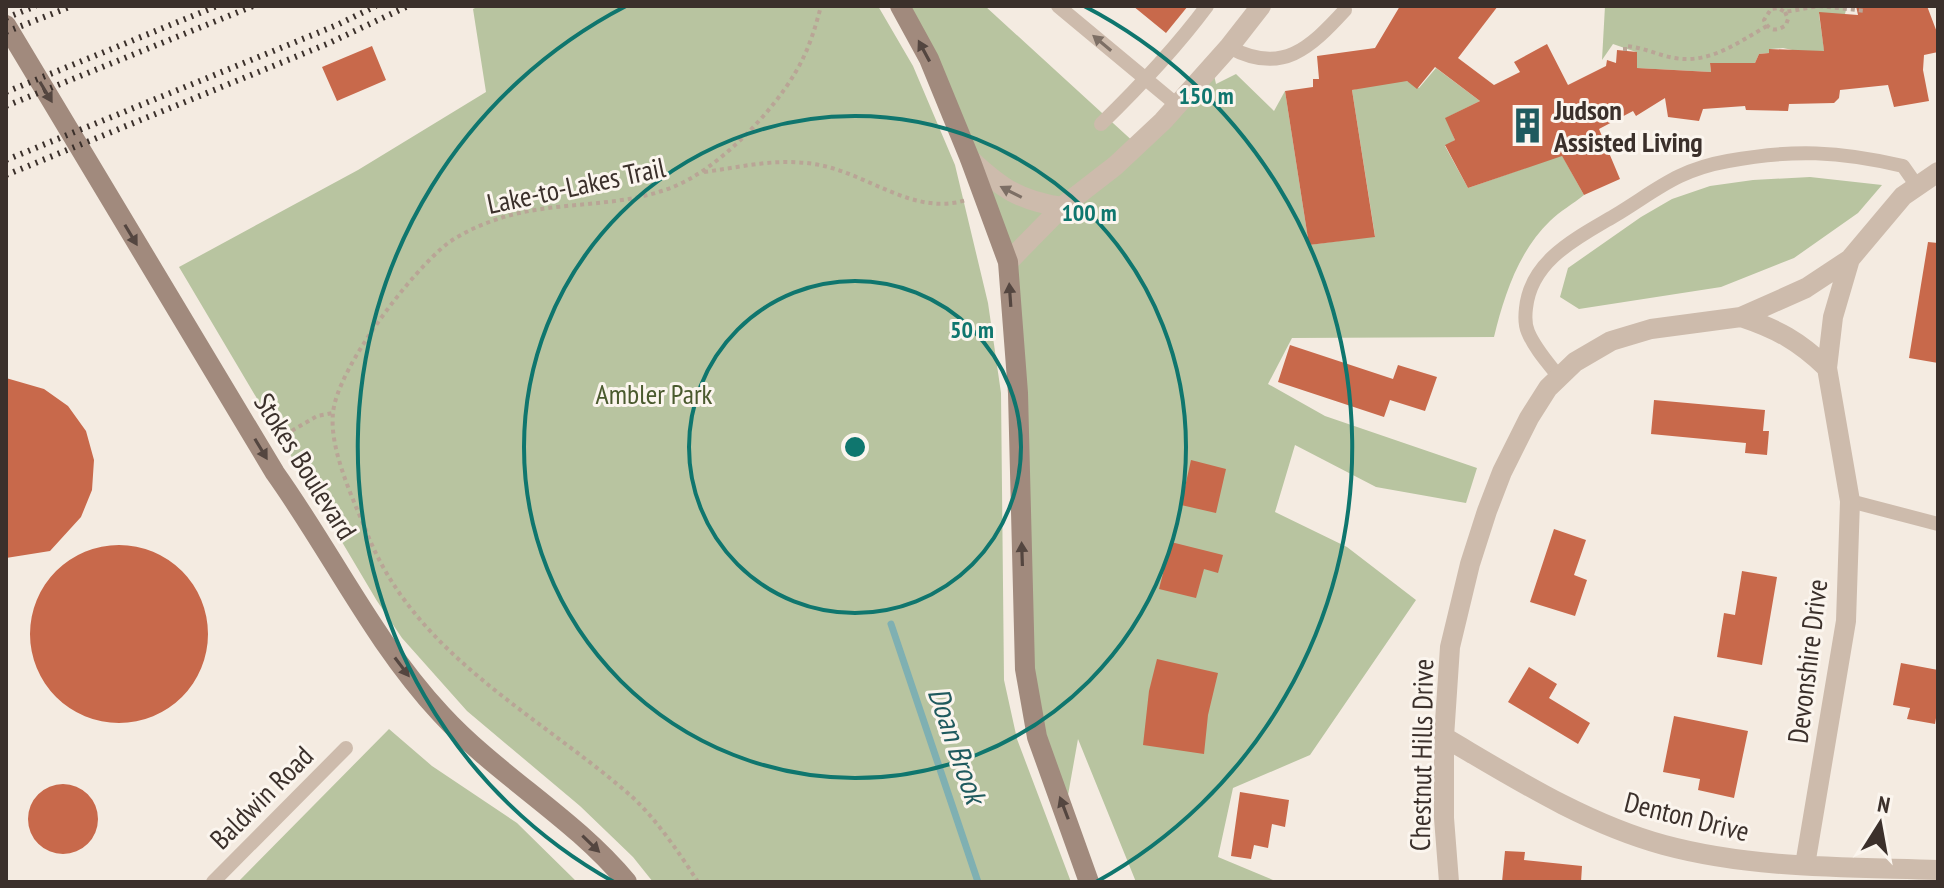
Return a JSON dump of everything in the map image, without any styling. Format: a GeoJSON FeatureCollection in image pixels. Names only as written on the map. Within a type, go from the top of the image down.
{"type":"FeatureCollection","features":[{"type":"Feature","properties":{"kind":"main road"},"geometry":{"type":"LineString","coordinates":[[900,6],[929,59],[1008,262],[1018,393],[1025,669],[1037,737],[1089,882]]}},
{"type":"Feature","properties":{"kind":"main road","name":"Stokes Boulevard"},"geometry":{"type":"LineString","coordinates":[[6,25],[261,450],[301,509],[374,630],[412,681],[475,748],[587,839],[627,882]]}},
{"type":"Feature","properties":{"kind":"street"},"geometry":{"type":"LineString","coordinates":[[1008,262],[1062,207],[1115,166],[1177,105],[1261,6]]}},
{"type":"Feature","properties":{"kind":"street"},"geometry":{"type":"LineString","coordinates":[[970,159],[998,185],[1016,195],[1062,207]]}},
{"type":"Feature","properties":{"kind":"street","name":"Chestnut Hills Drive"},"geometry":{"type":"LineString","coordinates":[[1449,882],[1444,818],[1444,737],[1450,647],[1474,552],[1502,472],[1548,388],[1575,362],[1611,341],[1651,329],[1741,317],[1806,288],[1850,259],[1897,202],[1938,172]]}},
{"type":"Feature","properties":{"kind":"street","name":"Devonshire Drive"},"geometry":{"type":"LineString","coordinates":[[1805,865],[1846,621],[1850,501],[1827,368],[1833,317],[1850,259]]}},
{"type":"Feature","properties":{"kind":"street"},"geometry":{"type":"LineString","coordinates":[[1741,317],[1773,328],[1803,345],[1827,368]]}},
{"type":"Feature","properties":{"kind":"street","name":"Denton Drive"},"geometry":{"type":"LineString","coordinates":[[1444,737],[1550,799],[1662,844],[1715,857],[1805,865],[1938,870]]}},
{"type":"Feature","properties":{"kind":"lane"},"geometry":{"type":"LineString","coordinates":[[1058,6],[1177,105]]}},
{"type":"Feature","properties":{"kind":"lane"},"geometry":{"type":"LineString","coordinates":[[1101,124],[1183,39],[1207,6]]}},
{"type":"Feature","properties":{"kind":"lane"},"geometry":{"type":"LineString","coordinates":[[1229,47],[1245,56],[1264,61],[1282,59],[1312,42],[1345,10]]}},
{"type":"Feature","properties":{"kind":"lane"},"geometry":{"type":"LineString","coordinates":[[1559,377],[1543,358],[1527,330],[1527,300],[1532,285],[1550,260],[1576,237],[1678,174],[1729,160],[1833,152],[1903,166],[1917,186]]}},
{"type":"Feature","properties":{"kind":"lane"},"geometry":{"type":"LineString","coordinates":[[1850,501],[1938,524]]}},
{"type":"Feature","properties":{"kind":"lane","name":"Baldwin Road"},"geometry":{"type":"LineString","coordinates":[[213,882],[346,748]]}},
{"type":"Feature","properties":{"kind":"path","name":"Lake-to-Lakes Trail"},"geometry":{"type":"LineString","coordinates":[[698,882],[633,797],[456,658],[417,618],[388,575],[355,503],[336,443],[333,413],[345,375],[388,309],[447,244],[472,229],[503,217],[538,209],[617,201],[649,194],[673,187],[702,172],[773,104],[796,72],[812,39],[821,6]]}},
{"type":"Feature","properties":{"kind":"path"},"geometry":{"type":"LineString","coordinates":[[1785,12],[1819,6],[1866,11]]}},
{"type":"Feature","properties":{"kind":"path"},"geometry":{"type":"LineString","coordinates":[[1778,8],[1785,12],[1788,19],[1780,30],[1771,30],[1767,26],[1764,20],[1771,9],[1778,8]]}},
{"type":"Feature","properties":{"kind":"path"},"geometry":{"type":"LineString","coordinates":[[1625,51],[1625,46],[1634,47],[1660,55],[1691,59],[1727,50],[1767,26]]}},
{"type":"Feature","properties":{"kind":"path"},"geometry":{"type":"LineString","coordinates":[[702,172],[761,161],[813,164],[860,176],[901,197],[921,203],[962,202]]}},
{"type":"Feature","properties":{"kind":"path"},"geometry":{"type":"LineString","coordinates":[[261,450],[317,416],[333,413]]}},
{"type":"Feature","properties":{"kind":"green space","name":"Ambler Park"},"geometry":{"type":"Polygon","coordinates":[[[479,6],[878,6],[913,66],[955,165],[988,303],[1001,393],[1004,680],[1017,739],[1071,882],[653,882],[633,857],[580,806],[467,711],[402,638],[179,267],[358,170],[486,92],[473,9],[479,6]]]}},
{"type":"Feature","properties":{"kind":"green space"},"geometry":{"type":"Polygon","coordinates":[[[900,6],[985,6],[1137,145],[1212,66],[1216,84],[1236,74],[1274,111],[1285,91],[1309,245],[1375,236],[1352,90],[1402,78],[1419,88],[1436,68],[1480,101],[1446,118],[1455,140],[1445,146],[1468,188],[1545,161],[1554,141],[1584,195],[1550,221],[1529,246],[1508,290],[1494,337],[1292,338],[1268,384],[1325,416],[1477,468],[1466,503],[1376,487],[1295,445],[1275,512],[1347,547],[1416,600],[1310,755],[1233,788],[1218,857],[1273,882],[1136,882],[1078,739],[1065,812],[1037,737],[1008,262],[900,6]]]}},
{"type":"Feature","properties":{"kind":"green space"},"geometry":{"type":"Polygon","coordinates":[[[1605,6],[1847,6],[1845,14],[1819,14],[1825,57],[1783,48],[1770,49],[1769,53],[1759,54],[1755,63],[1710,63],[1711,72],[1637,68],[1636,52],[1613,44],[1602,60],[1605,6]]]}},
{"type":"Feature","properties":{"kind":"green space"},"geometry":{"type":"Polygon","coordinates":[[[1810,177],[1882,185],[1858,213],[1794,258],[1721,287],[1579,309],[1560,297],[1568,268],[1672,199],[1710,186],[1810,177]]]}},
{"type":"Feature","properties":{"kind":"green space"},"geometry":{"type":"Polygon","coordinates":[[[389,729],[432,766],[517,823],[577,882],[238,882],[389,729]]]}},
{"type":"Feature","properties":{"kind":"building"},"geometry":{"type":"Polygon","coordinates":[[[1133,6],[1188,6],[1166,33],[1133,6]]]}},
{"type":"Feature","properties":{"kind":"building","name":"Judson Assisted Living"},"geometry":{"type":"Polygon","coordinates":[[[1400,6],[1498,6],[1458,58],[1494,85],[1520,72],[1514,62],[1547,44],[1568,85],[1606,66],[1607,60],[1616,63],[1617,50],[1637,52],[1637,68],[1711,72],[1710,63],[1755,63],[1759,54],[1769,53],[1769,49],[1824,51],[1819,12],[1858,15],[1856,6],[1927,6],[1938,35],[1938,52],[1924,55],[1923,70],[1929,101],[1894,107],[1888,85],[1840,90],[1839,98],[1834,103],[1789,104],[1788,111],[1746,110],[1745,106],[1703,109],[1699,121],[1668,117],[1665,98],[1636,116],[1633,111],[1599,129],[1620,179],[1584,195],[1562,156],[1468,188],[1445,145],[1455,140],[1445,118],[1480,101],[1435,67],[1417,89],[1407,81],[1352,90],[1375,237],[1309,245],[1285,91],[1313,87],[1313,79],[1319,79],[1317,56],[1375,48],[1400,6]]]}},
{"type":"Feature","properties":{"kind":"building"},"geometry":{"type":"Polygon","coordinates":[[[372,46],[386,80],[337,101],[322,67],[372,46]]]}},
{"type":"Feature","properties":{"kind":"building"},"geometry":{"type":"Polygon","coordinates":[[[1928,242],[1938,243],[1938,363],[1909,358],[1928,242]]]}},
{"type":"Feature","properties":{"kind":"building"},"geometry":{"type":"Polygon","coordinates":[[[1290,345],[1393,379],[1398,365],[1437,377],[1425,411],[1390,400],[1384,417],[1278,382],[1290,345]]]}},
{"type":"Feature","properties":{"kind":"building"},"geometry":{"type":"Polygon","coordinates":[[[6,378],[44,389],[68,406],[86,431],[94,460],[92,490],[81,517],[50,551],[6,558],[6,378]]]}},
{"type":"Feature","properties":{"kind":"building"},"geometry":{"type":"Polygon","coordinates":[[[1654,400],[1765,410],[1763,431],[1769,431],[1767,455],[1745,453],[1746,443],[1651,434],[1654,400]]]}},
{"type":"Feature","properties":{"kind":"building"},"geometry":{"type":"Polygon","coordinates":[[[1191,460],[1226,469],[1216,513],[1181,505],[1191,460]]]}},
{"type":"Feature","properties":{"kind":"building"},"geometry":{"type":"Polygon","coordinates":[[[1554,529],[1586,540],[1574,575],[1587,580],[1575,616],[1530,602],[1554,529]]]}},
{"type":"Feature","properties":{"kind":"building"},"geometry":{"type":"Polygon","coordinates":[[[1171,542],[1223,555],[1218,573],[1204,569],[1196,598],[1159,589],[1171,542]]]}},
{"type":"Feature","properties":{"kind":"building"},"geometry":{"type":"Polygon","coordinates":[[[119,545],[153,552],[182,571],[201,600],[208,634],[201,668],[182,697],[153,716],[119,723],[85,716],[56,697],[37,668],[30,634],[37,600],[56,571],[85,552],[119,545]]]}},
{"type":"Feature","properties":{"kind":"building"},"geometry":{"type":"Polygon","coordinates":[[[1742,571],[1777,577],[1762,665],[1717,657],[1724,613],[1735,615],[1742,571]]]}},
{"type":"Feature","properties":{"kind":"building"},"geometry":{"type":"Polygon","coordinates":[[[1157,659],[1218,673],[1208,715],[1204,754],[1143,745],[1149,691],[1157,659]]]}},
{"type":"Feature","properties":{"kind":"building"},"geometry":{"type":"Polygon","coordinates":[[[1901,663],[1938,670],[1935,724],[1907,719],[1910,708],[1893,705],[1901,663]]]}},
{"type":"Feature","properties":{"kind":"building"},"geometry":{"type":"Polygon","coordinates":[[[1529,667],[1557,684],[1549,698],[1590,723],[1578,744],[1508,702],[1529,667]]]}},
{"type":"Feature","properties":{"kind":"building"},"geometry":{"type":"Polygon","coordinates":[[[1674,716],[1748,731],[1734,798],[1698,790],[1700,779],[1663,772],[1674,716]]]}},
{"type":"Feature","properties":{"kind":"building"},"geometry":{"type":"Polygon","coordinates":[[[56,784],[70,784],[92,799],[98,819],[96,832],[88,844],[70,854],[56,854],[34,839],[28,826],[28,812],[43,790],[56,784]]]}},
{"type":"Feature","properties":{"kind":"building"},"geometry":{"type":"Polygon","coordinates":[[[1240,792],[1289,800],[1285,827],[1272,824],[1268,848],[1254,845],[1251,859],[1231,856],[1240,792]]]}},
{"type":"Feature","properties":{"kind":"building"},"geometry":{"type":"Polygon","coordinates":[[[1505,851],[1525,852],[1524,860],[1582,866],[1581,882],[1502,882],[1505,851]]]}},
{"type":"Feature","properties":{"kind":"waterway","name":"Doan Brook"},"geometry":{"type":"LineString","coordinates":[[891,624],[978,882]]}},
{"type":"Feature","properties":{"kind":"railway"},"geometry":{"type":"LineString","coordinates":[[6,18],[36,6]]}},
{"type":"Feature","properties":{"kind":"railway"},"geometry":{"type":"LineString","coordinates":[[6,32],[72,6]]}},
{"type":"Feature","properties":{"kind":"railway"},"geometry":{"type":"LineString","coordinates":[[6,92],[217,6]]}},
{"type":"Feature","properties":{"kind":"railway"},"geometry":{"type":"LineString","coordinates":[[6,106],[253,6]]}},
{"type":"Feature","properties":{"kind":"railway"},"geometry":{"type":"LineString","coordinates":[[6,160],[337,25],[376,6]]}},
{"type":"Feature","properties":{"kind":"railway"},"geometry":{"type":"LineString","coordinates":[[6,175],[327,44],[408,6]]}},
{"type":"Feature","properties":{"kind":"place","name":"Judson Assisted Living"},"geometry":{"type":"Point","coordinates":[1528,125]}}]}
